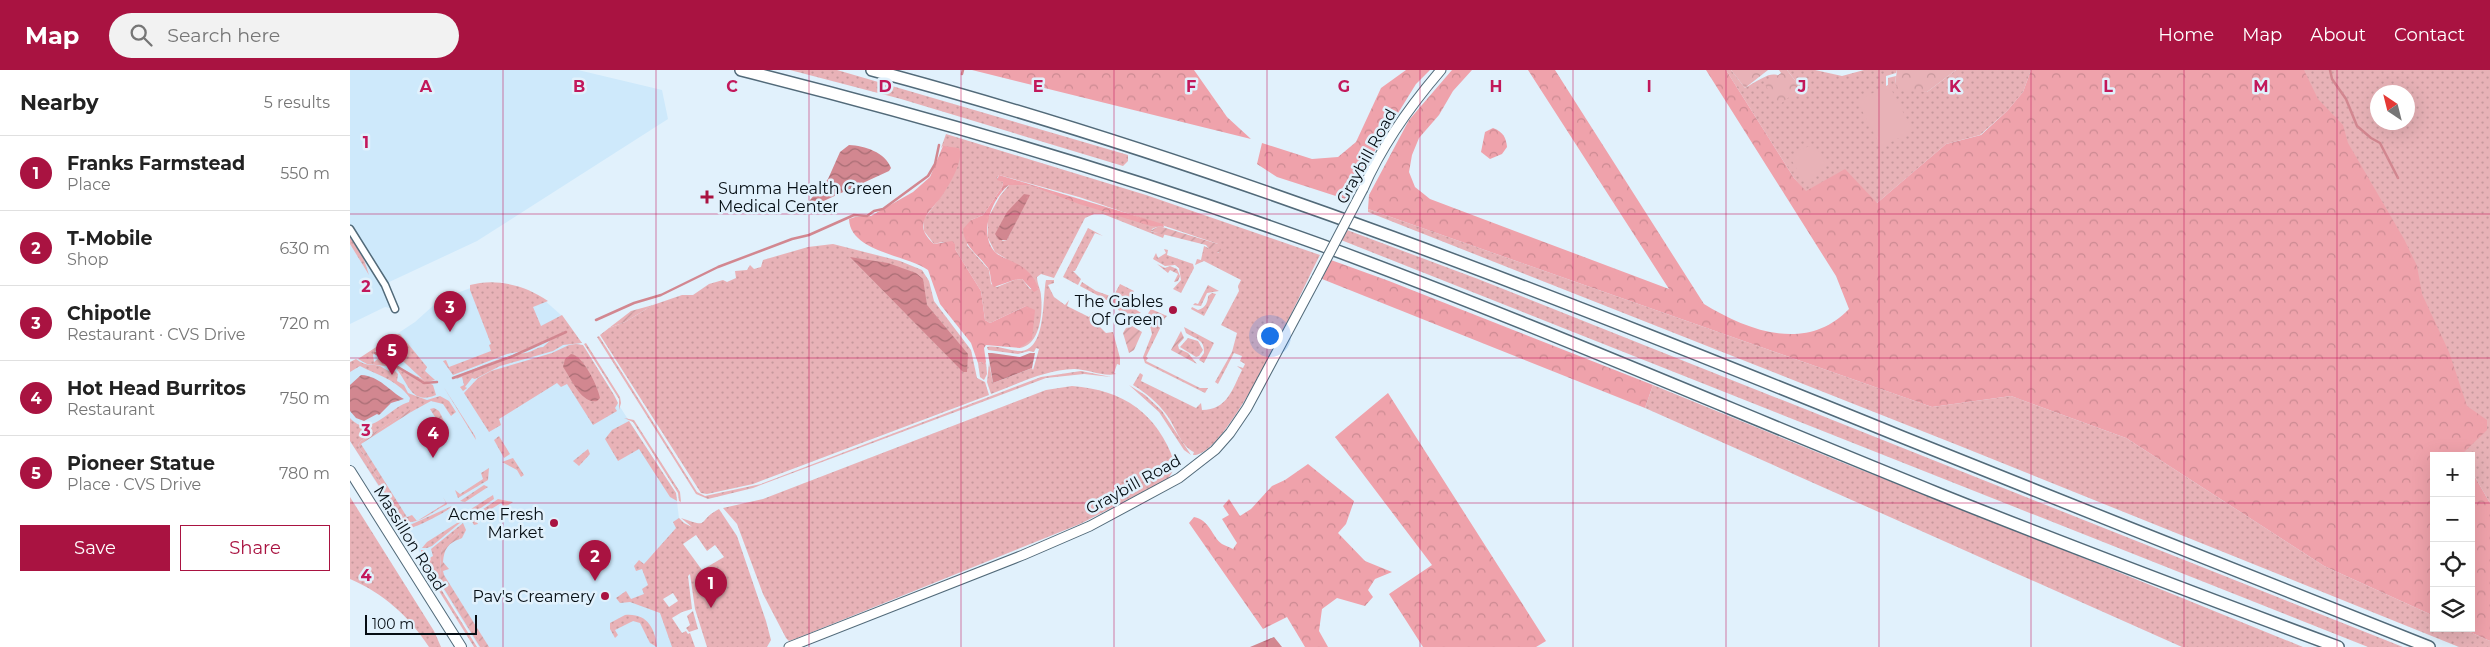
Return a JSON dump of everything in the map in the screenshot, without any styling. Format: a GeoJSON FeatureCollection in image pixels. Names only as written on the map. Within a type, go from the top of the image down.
{"type":"FeatureCollection","features":[{"type":"Feature","properties":{"kind":"highway"},"geometry":{"type":"LineString","coordinates":[[741,70],[903,112],[1005,141],[1108,173],[1318,244],[1625,364],[2084,552],[2338,647]]}},
{"type":"Feature","properties":{"kind":"highway"},"geometry":{"type":"LineString","coordinates":[[872,70],[1015,110],[1162,156],[1406,241],[2429,647]]}},
{"type":"Feature","properties":{"kind":"main road","name":"Massillon Road"},"geometry":{"type":"LineString","coordinates":[[350,471],[461,647]]}},
{"type":"Feature","properties":{"kind":"street","name":"Graybill Road"},"geometry":{"type":"LineString","coordinates":[[789,647],[1082,529],[1179,478],[1215,450],[1230,433],[1247,408],[1391,136],[1410,108],[1441,70]]}},
{"type":"Feature","properties":{"kind":"street"},"geometry":{"type":"LineString","coordinates":[[350,229],[385,285],[395,309]]}},
{"type":"Feature","properties":{"kind":"shaded area"},"geometry":{"type":"Polygon","coordinates":[[[350,70],[578,70],[662,90],[668,119],[477,241],[385,284],[395,309],[385,307],[350,324],[350,70]]]}},
{"type":"Feature","properties":{"kind":"shaded area"},"geometry":{"type":"Polygon","coordinates":[[[504,283],[543,299],[561,315],[676,494],[679,518],[684,525],[645,569],[675,647],[479,647],[350,441],[350,363],[415,322],[435,304],[454,294],[479,285],[504,283]]]}},
{"type":"Feature","properties":{"kind":"green space"},"geometry":{"type":"Polygon","coordinates":[[[790,70],[837,70],[1128,155],[1128,161],[1123,166],[901,99],[790,70]]]}},
{"type":"Feature","properties":{"kind":"green space"},"geometry":{"type":"Polygon","coordinates":[[[972,70],[1194,70],[1227,117],[1251,139],[972,70]]]}},
{"type":"Feature","properties":{"kind":"green space"},"geometry":{"type":"Polygon","coordinates":[[[1406,70],[1430,70],[1416,84],[1345,199],[1277,177],[1257,164],[1262,143],[1312,159],[1338,157],[1356,142],[1381,88],[1406,70]]]}},
{"type":"Feature","properties":{"kind":"green space"},"geometry":{"type":"Polygon","coordinates":[[[1452,70],[1472,70],[1453,91],[1439,115],[1419,138],[1412,155],[1409,172],[1415,187],[1430,199],[1669,289],[1528,70],[1555,70],[1704,304],[1721,314],[1758,329],[1796,334],[1815,331],[1833,323],[1849,309],[1836,276],[1706,70],[1726,70],[1794,178],[1806,191],[1845,169],[1877,203],[1946,144],[1981,135],[2007,111],[2023,92],[2031,70],[2304,70],[2318,99],[2343,125],[2348,143],[2404,239],[2417,266],[2422,294],[2449,352],[2467,406],[2487,420],[2487,430],[2464,452],[2430,452],[2430,614],[2324,566],[2126,438],[2011,396],[1932,407],[1368,209],[1369,195],[1409,120],[1452,70]]]}},
{"type":"Feature","properties":{"kind":"green space"},"geometry":{"type":"Polygon","coordinates":[[[1726,70],[1731,70],[1745,88],[1773,74],[1801,88],[1787,70],[1815,70],[1842,76],[1864,70],[1897,70],[1896,73],[1886,76],[1886,86],[1888,85],[1888,78],[1896,76],[1895,84],[1927,92],[1956,70],[2031,70],[2023,92],[2007,111],[1980,135],[1946,144],[1877,203],[1806,192],[1794,178],[1726,70]]]}},
{"type":"Feature","properties":{"kind":"green space"},"geometry":{"type":"Polygon","coordinates":[[[1731,70],[1768,70],[1745,88],[1731,70]]]}},
{"type":"Feature","properties":{"kind":"green space"},"geometry":{"type":"Polygon","coordinates":[[[1779,70],[1787,70],[1801,88],[1779,105],[1765,85],[1781,73],[1779,70]]]}},
{"type":"Feature","properties":{"kind":"green space"},"geometry":{"type":"Polygon","coordinates":[[[1897,70],[1956,70],[1927,92],[1899,90],[1895,84],[1897,70]]]}},
{"type":"Feature","properties":{"kind":"green space"},"geometry":{"type":"Polygon","coordinates":[[[2242,70],[2490,70],[2490,503],[2475,477],[2475,452],[2461,452],[2242,70]]]}},
{"type":"Feature","properties":{"kind":"green space"},"geometry":{"type":"Polygon","coordinates":[[[1889,85],[1913,131],[1881,147],[1857,101],[1889,85]]]}},
{"type":"Feature","properties":{"kind":"green space"},"geometry":{"type":"Polygon","coordinates":[[[1493,128],[1503,135],[1507,147],[1502,154],[1490,159],[1481,152],[1485,132],[1493,128]]]}},
{"type":"Feature","properties":{"kind":"green space"},"geometry":{"type":"Polygon","coordinates":[[[946,134],[1146,195],[1320,255],[1282,333],[1244,401],[1225,430],[1208,449],[1193,455],[1194,452],[1181,440],[1163,410],[1151,398],[1133,385],[1140,373],[1143,375],[1141,381],[1196,408],[1201,403],[1202,410],[1217,407],[1228,398],[1242,370],[1237,366],[1243,368],[1245,364],[1240,361],[1242,356],[1234,353],[1218,384],[1215,382],[1232,352],[1237,333],[1221,325],[1239,291],[1238,286],[1241,280],[1204,261],[1195,265],[1197,259],[1201,260],[1204,246],[1219,253],[1218,244],[1079,197],[999,175],[997,178],[1003,182],[1002,187],[983,215],[971,220],[967,245],[989,270],[991,284],[997,287],[1022,279],[1030,289],[1039,289],[1005,258],[995,252],[988,238],[988,218],[1000,196],[1009,185],[1029,185],[1112,213],[1159,226],[1152,229],[1151,232],[1165,233],[1163,238],[1103,214],[1094,214],[1085,218],[1054,278],[1041,274],[1037,277],[1041,294],[1041,319],[1032,341],[1027,346],[1020,348],[1023,345],[1026,306],[990,323],[985,320],[981,291],[955,249],[955,244],[942,242],[934,244],[924,231],[923,220],[940,198],[949,182],[943,146],[941,148],[946,134]],[[1029,195],[1002,241],[1007,240],[1029,195]]]}},
{"type":"Feature","properties":{"kind":"green space"},"geometry":{"type":"Polygon","coordinates":[[[943,146],[959,148],[960,160],[946,189],[926,216],[923,226],[924,232],[934,244],[952,241],[955,244],[955,249],[981,291],[985,320],[990,323],[1026,306],[1035,310],[1032,339],[1020,348],[986,345],[984,348],[986,362],[984,365],[982,362],[978,363],[971,343],[940,304],[928,270],[869,246],[859,239],[852,230],[849,219],[871,216],[913,192],[930,177],[943,146]]]}},
{"type":"Feature","properties":{"kind":"green space"},"geometry":{"type":"Polygon","coordinates":[[[1810,146],[1821,153],[1825,164],[1812,179],[1807,181],[1803,179],[1792,161],[1798,150],[1810,146]]]}},
{"type":"Feature","properties":{"kind":"green space"},"geometry":{"type":"Polygon","coordinates":[[[999,175],[1163,224],[1164,227],[1151,226],[1079,204],[1029,185],[1009,185],[997,198],[989,217],[987,226],[990,244],[998,255],[1027,271],[1039,289],[1034,292],[1022,279],[994,287],[988,268],[969,246],[963,229],[971,220],[983,215],[1002,187],[1003,182],[997,180],[999,175]]]}},
{"type":"Feature","properties":{"kind":"green space"},"geometry":{"type":"Polygon","coordinates":[[[1368,209],[1932,407],[2011,396],[2126,438],[2324,566],[2430,614],[2430,632],[2470,632],[2490,641],[2490,647],[2459,647],[1960,446],[1368,212],[1368,209]]]}},
{"type":"Feature","properties":{"kind":"green space"},"geometry":{"type":"Polygon","coordinates":[[[1159,226],[1218,244],[1222,252],[1214,251],[1206,245],[1150,231],[1159,226]]]}},
{"type":"Feature","properties":{"kind":"green space"},"geometry":{"type":"Polygon","coordinates":[[[1088,228],[1103,236],[1095,233],[1075,271],[1073,271],[1081,279],[1078,285],[1063,277],[1088,228]]]}},
{"type":"Feature","properties":{"kind":"green space"},"geometry":{"type":"Polygon","coordinates":[[[1347,230],[1478,279],[2403,647],[2368,647],[1341,240],[1347,230]]]}},
{"type":"Feature","properties":{"kind":"green space"},"geometry":{"type":"Polygon","coordinates":[[[350,237],[363,257],[369,275],[350,244],[350,237]]]}},
{"type":"Feature","properties":{"kind":"green space"},"geometry":{"type":"Polygon","coordinates":[[[833,244],[900,261],[922,270],[929,281],[934,301],[971,350],[977,378],[985,382],[989,395],[753,484],[707,494],[701,493],[600,335],[609,328],[625,322],[653,305],[682,295],[693,295],[709,284],[723,280],[727,282],[736,278],[735,271],[747,270],[750,265],[754,269],[761,267],[763,260],[808,247],[833,244]]]}},
{"type":"Feature","properties":{"kind":"green space"},"geometry":{"type":"Polygon","coordinates":[[[1164,249],[1168,250],[1167,255],[1193,264],[1194,268],[1181,293],[1173,289],[1181,280],[1179,268],[1175,265],[1165,266],[1153,259],[1156,253],[1158,258],[1166,253],[1164,249]]]}},
{"type":"Feature","properties":{"kind":"green space"},"geometry":{"type":"Polygon","coordinates":[[[1331,260],[1653,385],[1645,408],[1322,279],[1331,260]]]}},
{"type":"Feature","properties":{"kind":"green space"},"geometry":{"type":"Polygon","coordinates":[[[1157,264],[1165,268],[1170,266],[1177,269],[1180,276],[1178,281],[1174,282],[1178,274],[1170,270],[1168,273],[1157,264]]]}},
{"type":"Feature","properties":{"kind":"green space"},"geometry":{"type":"Polygon","coordinates":[[[1046,280],[1054,280],[1054,283],[1048,285],[1054,297],[1065,305],[1069,300],[1067,306],[1089,317],[1093,312],[1092,319],[1106,333],[1113,332],[1120,358],[1120,365],[1117,364],[1114,373],[1116,374],[1111,375],[1079,369],[1063,370],[1031,378],[991,394],[987,382],[989,363],[993,383],[1032,368],[1033,370],[1039,349],[1036,348],[1034,352],[1029,351],[1018,354],[988,350],[987,347],[1018,351],[1027,349],[1034,343],[1039,334],[1046,280]]]}},
{"type":"Feature","properties":{"kind":"green space"},"geometry":{"type":"Polygon","coordinates":[[[1082,282],[1096,291],[1113,297],[1120,284],[1134,291],[1129,305],[1141,313],[1124,316],[1112,303],[1080,286],[1082,282]]]}},
{"type":"Feature","properties":{"kind":"green space"},"geometry":{"type":"Polygon","coordinates":[[[480,283],[507,284],[524,288],[540,296],[548,301],[533,307],[541,326],[562,315],[582,343],[563,345],[553,351],[500,366],[475,379],[472,378],[465,387],[467,388],[463,391],[460,387],[464,385],[462,377],[456,379],[458,376],[500,359],[543,347],[555,336],[523,351],[507,354],[453,375],[443,361],[446,360],[449,367],[491,351],[489,345],[491,344],[470,290],[470,285],[480,283]]]}},
{"type":"Feature","properties":{"kind":"green space"},"geometry":{"type":"Polygon","coordinates":[[[1208,285],[1219,291],[1207,293],[1201,306],[1193,305],[1195,303],[1198,304],[1208,285]]]}},
{"type":"Feature","properties":{"kind":"green space"},"geometry":{"type":"Polygon","coordinates":[[[1212,293],[1216,294],[1204,316],[1191,309],[1192,307],[1198,310],[1203,308],[1208,296],[1212,293]]]}},
{"type":"Feature","properties":{"kind":"green space"},"geometry":{"type":"Polygon","coordinates":[[[653,305],[625,322],[609,328],[631,311],[653,305]]]}},
{"type":"Feature","properties":{"kind":"green space"},"geometry":{"type":"Polygon","coordinates":[[[1151,309],[1167,316],[1159,319],[1154,314],[1149,322],[1147,315],[1151,309]]]}},
{"type":"Feature","properties":{"kind":"green space"},"geometry":{"type":"Polygon","coordinates":[[[1154,314],[1159,319],[1165,318],[1146,357],[1148,358],[1146,361],[1200,388],[1208,388],[1205,393],[1145,363],[1143,357],[1152,334],[1149,322],[1154,314]]]}},
{"type":"Feature","properties":{"kind":"green space"},"geometry":{"type":"Polygon","coordinates":[[[1132,326],[1142,332],[1134,350],[1129,353],[1123,333],[1126,328],[1132,326]]]}},
{"type":"Feature","properties":{"kind":"green space"},"geometry":{"type":"Polygon","coordinates":[[[1184,327],[1214,343],[1204,363],[1199,360],[1204,353],[1203,345],[1199,340],[1186,333],[1184,327]]]}},
{"type":"Feature","properties":{"kind":"green space"},"geometry":{"type":"Polygon","coordinates":[[[1181,331],[1184,338],[1178,345],[1179,349],[1188,353],[1197,364],[1171,350],[1181,331]]]}},
{"type":"Feature","properties":{"kind":"green space"},"geometry":{"type":"Polygon","coordinates":[[[396,334],[400,334],[427,367],[425,371],[435,380],[427,382],[433,385],[436,395],[427,398],[415,395],[395,367],[367,364],[358,359],[396,334]],[[377,349],[373,355],[374,362],[380,357],[424,380],[396,355],[383,349],[377,349]]]}},
{"type":"Feature","properties":{"kind":"green space"},"geometry":{"type":"Polygon","coordinates":[[[599,336],[697,492],[705,496],[761,484],[1041,377],[1081,371],[1111,377],[1084,374],[1046,378],[753,488],[708,499],[696,494],[597,337],[599,336]]]}},
{"type":"Feature","properties":{"kind":"green space"},"geometry":{"type":"Polygon","coordinates":[[[1188,338],[1198,341],[1203,350],[1199,356],[1196,357],[1180,347],[1188,338]]]}},
{"type":"Feature","properties":{"kind":"green space"},"geometry":{"type":"Polygon","coordinates":[[[586,343],[620,397],[619,410],[619,399],[584,344],[586,343]]]}},
{"type":"Feature","properties":{"kind":"green space"},"geometry":{"type":"Polygon","coordinates":[[[576,344],[583,345],[614,395],[618,403],[615,408],[617,411],[593,425],[567,384],[561,387],[557,383],[499,419],[501,425],[489,432],[464,393],[478,378],[491,371],[576,344]]]}},
{"type":"Feature","properties":{"kind":"green space"},"geometry":{"type":"Polygon","coordinates":[[[356,359],[365,364],[377,365],[388,371],[395,371],[398,374],[397,381],[404,385],[408,393],[427,400],[440,396],[449,401],[456,412],[451,416],[443,404],[431,401],[411,412],[409,411],[361,441],[358,445],[400,514],[407,517],[412,515],[417,521],[404,521],[399,517],[350,441],[350,418],[357,424],[365,426],[372,424],[401,405],[409,402],[410,398],[393,382],[360,366],[350,372],[350,362],[356,359]]]}},
{"type":"Feature","properties":{"kind":"green space"},"geometry":{"type":"Polygon","coordinates":[[[982,362],[985,364],[986,362],[987,374],[984,380],[980,377],[978,363],[982,362]]]}},
{"type":"Feature","properties":{"kind":"green space"},"geometry":{"type":"Polygon","coordinates":[[[1129,385],[1145,395],[1162,411],[1191,455],[1184,450],[1159,412],[1129,385]]]}},
{"type":"Feature","properties":{"kind":"green space"},"geometry":{"type":"Polygon","coordinates":[[[1653,385],[2303,647],[2182,647],[1645,408],[1653,385]]]}},
{"type":"Feature","properties":{"kind":"green space"},"geometry":{"type":"Polygon","coordinates":[[[443,386],[475,436],[476,440],[443,386]]]}},
{"type":"Feature","properties":{"kind":"green space"},"geometry":{"type":"Polygon","coordinates":[[[1072,386],[1091,388],[1123,399],[1148,418],[1159,430],[1175,463],[1172,464],[1176,466],[1168,479],[1080,524],[795,639],[789,641],[786,638],[763,594],[737,524],[723,508],[763,499],[1046,390],[1072,386]]]}},
{"type":"Feature","properties":{"kind":"green space"},"geometry":{"type":"Polygon","coordinates":[[[1388,393],[1546,641],[1536,647],[1423,647],[1389,594],[1432,565],[1335,437],[1388,393]]]}},
{"type":"Feature","properties":{"kind":"green space"},"geometry":{"type":"Polygon","coordinates":[[[434,408],[439,411],[445,423],[440,425],[430,409],[434,408]]]}},
{"type":"Feature","properties":{"kind":"green space"},"geometry":{"type":"Polygon","coordinates":[[[410,410],[411,412],[361,444],[407,517],[400,514],[358,445],[361,441],[410,410]]]}},
{"type":"Feature","properties":{"kind":"green space"},"geometry":{"type":"Polygon","coordinates":[[[624,418],[634,420],[680,492],[681,502],[679,501],[678,493],[633,422],[624,418]]]}},
{"type":"Feature","properties":{"kind":"green space"},"geometry":{"type":"Polygon","coordinates":[[[629,421],[676,493],[677,501],[670,497],[639,449],[618,461],[605,439],[612,430],[629,421]]]}},
{"type":"Feature","properties":{"kind":"green space"},"geometry":{"type":"Polygon","coordinates":[[[499,436],[510,454],[504,458],[494,440],[499,436]]]}},
{"type":"Feature","properties":{"kind":"green space"},"geometry":{"type":"Polygon","coordinates":[[[588,449],[590,454],[579,466],[573,461],[588,449]]]}},
{"type":"Feature","properties":{"kind":"green space"},"geometry":{"type":"Polygon","coordinates":[[[513,458],[524,475],[521,477],[517,470],[502,462],[513,458]]]}},
{"type":"Feature","properties":{"kind":"green space"},"geometry":{"type":"Polygon","coordinates":[[[1308,464],[1354,501],[1346,524],[1338,533],[1365,561],[1392,572],[1375,579],[1368,590],[1373,597],[1365,606],[1337,598],[1322,609],[1319,631],[1328,647],[1305,647],[1287,617],[1263,629],[1189,523],[1194,517],[1199,519],[1207,525],[1223,545],[1233,549],[1237,543],[1222,519],[1229,515],[1223,506],[1229,499],[1240,516],[1251,509],[1272,486],[1285,480],[1308,464]]]}},
{"type":"Feature","properties":{"kind":"green space"},"geometry":{"type":"Polygon","coordinates":[[[489,468],[488,480],[458,498],[455,490],[460,494],[483,479],[481,473],[489,468]]]}},
{"type":"Feature","properties":{"kind":"green space"},"geometry":{"type":"Polygon","coordinates":[[[2475,477],[2490,503],[2490,641],[2470,632],[2475,632],[2475,477]]]}},
{"type":"Feature","properties":{"kind":"green space"},"geometry":{"type":"Polygon","coordinates":[[[484,485],[488,487],[465,502],[460,501],[484,485]]]}},
{"type":"Feature","properties":{"kind":"green space"},"geometry":{"type":"Polygon","coordinates":[[[493,495],[494,499],[469,516],[471,509],[493,495]]]}},
{"type":"Feature","properties":{"kind":"green space"},"geometry":{"type":"Polygon","coordinates":[[[350,497],[434,631],[441,647],[429,647],[413,625],[384,598],[350,579],[350,497]]]}},
{"type":"Feature","properties":{"kind":"green space"},"geometry":{"type":"Polygon","coordinates":[[[443,497],[447,504],[446,505],[418,520],[446,503],[443,497]]]}},
{"type":"Feature","properties":{"kind":"green space"},"geometry":{"type":"Polygon","coordinates":[[[498,499],[513,502],[505,507],[501,503],[475,519],[478,524],[474,525],[470,518],[498,499]]]}},
{"type":"Feature","properties":{"kind":"green space"},"geometry":{"type":"Polygon","coordinates":[[[452,506],[419,525],[410,528],[410,525],[452,506]]]}},
{"type":"Feature","properties":{"kind":"green space"},"geometry":{"type":"Polygon","coordinates":[[[719,509],[737,536],[766,621],[771,640],[767,647],[707,647],[695,609],[690,574],[688,576],[692,609],[672,618],[682,633],[686,631],[688,634],[690,633],[695,647],[672,647],[660,613],[630,602],[620,603],[616,598],[626,591],[631,599],[644,594],[642,589],[648,585],[642,569],[636,571],[634,566],[639,560],[644,564],[676,528],[673,522],[679,518],[692,527],[681,518],[701,523],[719,509]],[[696,535],[683,544],[702,570],[724,557],[715,545],[707,551],[696,535]],[[673,593],[663,599],[669,607],[678,601],[673,593]]]}},
{"type":"Feature","properties":{"kind":"green space"},"geometry":{"type":"Polygon","coordinates":[[[461,522],[432,546],[422,548],[427,542],[461,522]]]}},
{"type":"Feature","properties":{"kind":"green space"},"geometry":{"type":"Polygon","coordinates":[[[463,523],[466,530],[462,538],[460,539],[458,533],[455,533],[444,545],[441,552],[440,578],[484,647],[480,647],[426,560],[433,556],[431,549],[463,523]]]}},
{"type":"Feature","properties":{"kind":"green space"},"geometry":{"type":"Polygon","coordinates":[[[455,533],[458,533],[460,539],[452,542],[444,553],[443,562],[449,569],[443,571],[444,575],[489,647],[484,647],[477,638],[440,578],[441,552],[444,544],[455,533]]]}},
{"type":"Feature","properties":{"kind":"green space"},"geometry":{"type":"Polygon","coordinates":[[[421,550],[424,550],[426,565],[477,647],[474,647],[424,567],[421,560],[421,550]]]}},
{"type":"Feature","properties":{"kind":"green space"},"geometry":{"type":"Polygon","coordinates":[[[693,611],[698,629],[689,632],[686,628],[690,625],[687,616],[693,611]]]}},
{"type":"Feature","properties":{"kind":"green space"},"geometry":{"type":"Polygon","coordinates":[[[625,615],[639,616],[648,623],[652,628],[657,647],[650,643],[640,623],[633,621],[615,630],[618,635],[615,638],[610,629],[610,623],[625,615]]]}},
{"type":"Feature","properties":{"kind":"water"},"geometry":{"type":"Polygon","coordinates":[[[849,145],[874,151],[888,162],[891,168],[889,171],[804,210],[804,207],[828,179],[840,152],[849,145]]]}},
{"type":"Feature","properties":{"kind":"water"},"geometry":{"type":"Polygon","coordinates":[[[1024,194],[1030,195],[1007,240],[999,240],[995,234],[1007,212],[1024,194]]]}},
{"type":"Feature","properties":{"kind":"water"},"geometry":{"type":"Polygon","coordinates":[[[850,257],[888,263],[916,273],[923,279],[927,305],[968,354],[967,372],[963,372],[850,257]]]}},
{"type":"Feature","properties":{"kind":"water"},"geometry":{"type":"Polygon","coordinates":[[[988,353],[1020,357],[1035,353],[1032,368],[993,383],[988,353]]]}},
{"type":"Feature","properties":{"kind":"water"},"geometry":{"type":"Polygon","coordinates":[[[571,354],[576,356],[585,365],[589,372],[599,393],[600,398],[597,401],[591,401],[581,394],[563,367],[565,359],[571,354]]]}},
{"type":"Feature","properties":{"kind":"water"},"geometry":{"type":"Polygon","coordinates":[[[361,375],[374,378],[404,399],[391,403],[379,415],[377,414],[364,421],[356,418],[350,411],[350,385],[361,375]]]}},
{"type":"Feature","properties":{"kind":"water"},"geometry":{"type":"Polygon","coordinates":[[[1274,637],[1282,647],[1250,647],[1274,637]]]}},
{"type":"Feature","properties":{"kind":"waterway"},"geometry":{"type":"LineString","coordinates":[[962,74],[963,70]]}},
{"type":"Feature","properties":{"kind":"waterway"},"geometry":{"type":"LineString","coordinates":[[2330,70],[2332,79],[2346,99],[2357,126],[2380,143],[2398,178]]}},
{"type":"Feature","properties":{"kind":"waterway"},"geometry":{"type":"LineString","coordinates":[[596,320],[634,303],[661,295],[718,267],[792,239],[809,235],[854,215],[867,216],[874,211],[883,209],[928,176],[935,164],[939,145]]}},
{"type":"Feature","properties":{"kind":"waterway"},"geometry":{"type":"LineString","coordinates":[[453,378],[513,356],[566,332]]}},
{"type":"Feature","properties":{"kind":"waterway"},"geometry":{"type":"LineString","coordinates":[[375,353],[424,383],[437,382]]}},
{"type":"Feature","properties":{"kind":"place","name":"Summa Health Green Medical Center"},"geometry":{"type":"Point","coordinates":[707,197]}},
{"type":"Feature","properties":{"kind":"place","name":"The Gables Of Green"},"geometry":{"type":"Point","coordinates":[1173,310]}},
{"type":"Feature","properties":{"kind":"place","name":"Chipotle"},"geometry":{"type":"Point","coordinates":[450,332]}},
{"type":"Feature","properties":{"kind":"place","name":"Pioneer Statue"},"geometry":{"type":"Point","coordinates":[392,375]}},
{"type":"Feature","properties":{"kind":"place","name":"Hot Head Burritos"},"geometry":{"type":"Point","coordinates":[433,458]}},
{"type":"Feature","properties":{"kind":"place","name":"Acme Fresh Market"},"geometry":{"type":"Point","coordinates":[554,523]}},
{"type":"Feature","properties":{"kind":"place","name":"T-Mobile"},"geometry":{"type":"Point","coordinates":[595,581]}},
{"type":"Feature","properties":{"kind":"place","name":"Pav's Creamery"},"geometry":{"type":"Point","coordinates":[605,596]}},
{"type":"Feature","properties":{"kind":"place","name":"Franks Farmstead"},"geometry":{"type":"Point","coordinates":[711,608]}}]}
